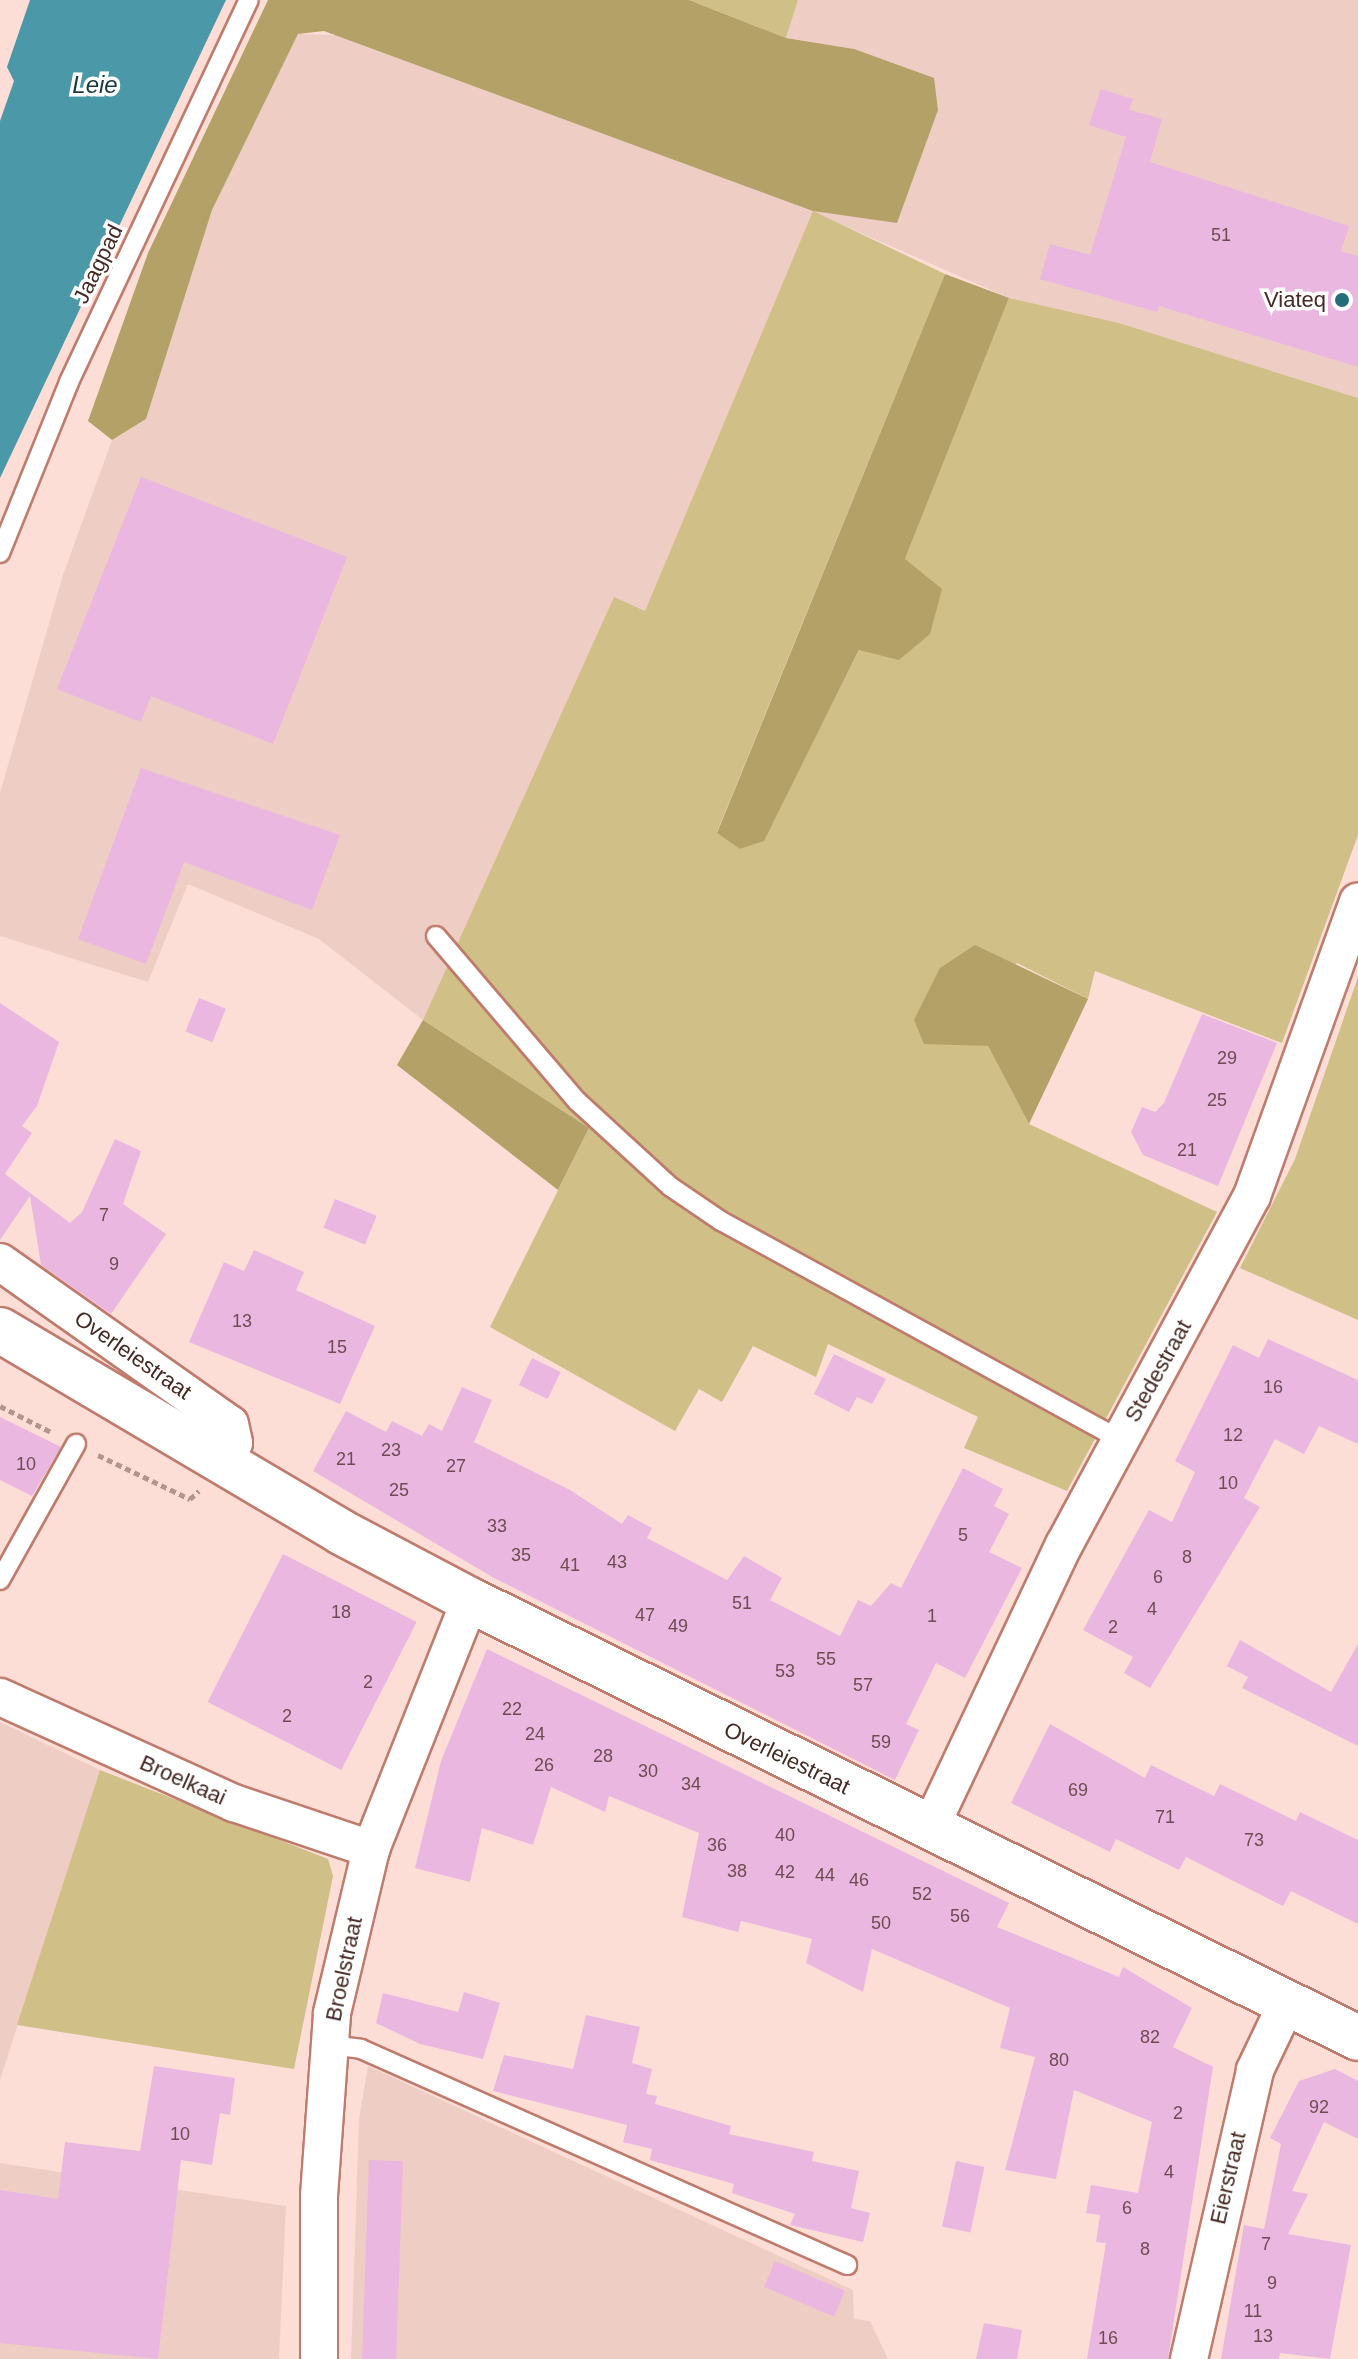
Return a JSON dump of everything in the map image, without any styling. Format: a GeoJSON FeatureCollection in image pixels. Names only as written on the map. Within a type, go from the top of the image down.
{"type":"FeatureCollection","features":[{"type":"Feature","properties":{"kind":"main road","name":"Overleiestraat"},"geometry":{"type":"LineString","coordinates":[[0,1330],[224,1463],[470,1600],[1358,2038]]}},
{"type":"Feature","properties":{"kind":"street","name":"Stedestraat"},"geometry":{"type":"LineString","coordinates":[[930,1828],[1121,1440],[1252,1196],[1358,902]]}},
{"type":"Feature","properties":{"kind":"street","name":"Overleiestraat"},"geometry":{"type":"LineString","coordinates":[[0,1262],[230,1424],[234,1443],[224,1463]]}},
{"type":"Feature","properties":{"kind":"street","name":"Broelstraat"},"geometry":{"type":"LineString","coordinates":[[319,2359],[319,2196],[330,2045],[371,1849],[470,1600]]}},
{"type":"Feature","properties":{"kind":"street","name":"Broelkaai"},"geometry":{"type":"LineString","coordinates":[[0,1697],[234,1803],[371,1849]]}},
{"type":"Feature","properties":{"kind":"street","name":"Eierstraat"},"geometry":{"type":"LineString","coordinates":[[1189,2359],[1255,2070],[1287,2003]]}},
{"type":"Feature","properties":{"kind":"lane","name":"Jaagpad"},"geometry":{"type":"LineString","coordinates":[[0,553],[75,368],[249,0]]}},
{"type":"Feature","properties":{"kind":"lane"},"geometry":{"type":"LineString","coordinates":[[436,936],[577,1101],[671,1187],[721,1221],[1121,1440]]}},
{"type":"Feature","properties":{"kind":"lane"},"geometry":{"type":"LineString","coordinates":[[0,1580],[76,1444]]}},
{"type":"Feature","properties":{"kind":"lane"},"geometry":{"type":"LineString","coordinates":[[330,2045],[361,2049],[847,2265]]}},
{"type":"Feature","properties":{"kind":"shaded area"},"geometry":{"type":"Polygon","coordinates":[[[268,0],[689,0],[786,38],[854,49],[934,78],[938,110],[897,223],[813,211],[324,31],[298,34],[212,210],[146,419],[112,440],[88,421],[148,253],[268,0]]]}},
{"type":"Feature","properties":{"kind":"shaded area"},"geometry":{"type":"Polygon","coordinates":[[[689,0],[798,0],[786,38],[689,0]]]}},
{"type":"Feature","properties":{"kind":"shaded area"},"geometry":{"type":"Polygon","coordinates":[[[798,0],[1358,0],[1358,398],[1119,323],[1009,298],[813,212],[645,611],[614,598],[423,1020],[319,939],[188,884],[148,982],[0,936],[0,793],[63,575],[112,440],[146,419],[212,210],[298,34],[854,49],[786,38],[798,0]]]}},
{"type":"Feature","properties":{"kind":"shaded area"},"geometry":{"type":"Polygon","coordinates":[[[813,211],[945,274],[717,832],[740,849],[764,840],[905,559],[1009,298],[1119,323],[1358,398],[1358,835],[1282,1043],[1095,971],[1088,999],[1017,963],[961,1044],[988,1046],[1029,1124],[1217,1212],[1067,1491],[964,1448],[978,1417],[828,1344],[816,1377],[753,1346],[722,1402],[699,1389],[675,1431],[490,1327],[589,1128],[423,1020],[614,597],[645,611],[813,211]]]}},
{"type":"Feature","properties":{"kind":"shaded area"},"geometry":{"type":"Polygon","coordinates":[[[945,274],[1009,298],[905,559],[942,589],[930,634],[899,660],[859,650],[764,841],[740,849],[717,833],[945,274]]]}},
{"type":"Feature","properties":{"kind":"shaded area"},"geometry":{"type":"Polygon","coordinates":[[[975,945],[1088,999],[1029,1124],[988,1046],[924,1044],[914,1020],[940,968],[975,945]]]}},
{"type":"Feature","properties":{"kind":"shaded area"},"geometry":{"type":"Polygon","coordinates":[[[1358,977],[1358,1320],[1240,1268],[1295,1159],[1358,977]]]}},
{"type":"Feature","properties":{"kind":"shaded area"},"geometry":{"type":"Polygon","coordinates":[[[423,1020],[589,1128],[558,1190],[397,1065],[423,1020]]]}},
{"type":"Feature","properties":{"kind":"shaded area"},"geometry":{"type":"Polygon","coordinates":[[[0,1722],[100,1770],[0,2080],[0,1722]]]}},
{"type":"Feature","properties":{"kind":"shaded area"},"geometry":{"type":"Polygon","coordinates":[[[100,1770],[328,1859],[333,1876],[294,2069],[17,2025],[100,1770]]]}},
{"type":"Feature","properties":{"kind":"shaded area"},"geometry":{"type":"Polygon","coordinates":[[[368,2066],[853,2290],[854,2319],[870,2321],[888,2359],[351,2359],[359,2119],[368,2066]]]}},
{"type":"Feature","properties":{"kind":"shaded area"},"geometry":{"type":"Polygon","coordinates":[[[0,2163],[286,2206],[279,2359],[0,2359],[0,2163]]]}},
{"type":"Feature","properties":{"kind":"water","name":"Leie"},"geometry":{"type":"Polygon","coordinates":[[[30,0],[226,0],[0,478],[0,121],[14,81],[7,67],[30,0]]]}},
{"type":"Feature","properties":{"kind":"building"},"geometry":{"type":"Polygon","coordinates":[[[1101,89],[1133,99],[1129,110],[1162,119],[1150,162],[1349,226],[1341,251],[1358,256],[1358,367],[1159,306],[1157,312],[1040,279],[1050,244],[1090,255],[1126,137],[1089,125],[1101,89]]]}},
{"type":"Feature","properties":{"kind":"building"},"geometry":{"type":"Polygon","coordinates":[[[141,477],[347,557],[273,744],[151,696],[141,722],[57,689],[141,477]]]}},
{"type":"Feature","properties":{"kind":"building"},"geometry":{"type":"Polygon","coordinates":[[[141,768],[340,835],[312,910],[184,862],[146,964],[78,939],[141,768]]]}},
{"type":"Feature","properties":{"kind":"building"},"geometry":{"type":"Polygon","coordinates":[[[199,998],[226,1009],[212,1042],[186,1031],[199,998]]]}},
{"type":"Feature","properties":{"kind":"building"},"geometry":{"type":"Polygon","coordinates":[[[0,1003],[59,1042],[37,1106],[22,1126],[32,1133],[5,1174],[70,1223],[82,1212],[115,1139],[141,1151],[123,1204],[166,1234],[111,1314],[41,1265],[30,1196],[0,1240],[0,1003]]]}},
{"type":"Feature","properties":{"kind":"building"},"geometry":{"type":"Polygon","coordinates":[[[1202,1014],[1277,1043],[1218,1186],[1143,1155],[1131,1132],[1142,1107],[1155,1112],[1164,1103],[1202,1014]]]}},
{"type":"Feature","properties":{"kind":"building"},"geometry":{"type":"Polygon","coordinates":[[[335,1199],[377,1216],[365,1245],[323,1228],[335,1199]]]}},
{"type":"Feature","properties":{"kind":"building"},"geometry":{"type":"Polygon","coordinates":[[[254,1250],[304,1272],[296,1290],[375,1326],[340,1404],[189,1342],[224,1262],[244,1271],[254,1250]]]}},
{"type":"Feature","properties":{"kind":"building"},"geometry":{"type":"Polygon","coordinates":[[[1268,1339],[1358,1380],[1358,1444],[1319,1426],[1304,1454],[1275,1439],[1244,1498],[1260,1507],[1150,1688],[1124,1673],[1133,1657],[1083,1630],[1149,1510],[1172,1522],[1195,1472],[1175,1461],[1233,1345],[1259,1358],[1268,1339]]]}},
{"type":"Feature","properties":{"kind":"building"},"geometry":{"type":"Polygon","coordinates":[[[834,1354],[886,1379],[872,1404],[857,1397],[849,1412],[814,1394],[834,1354]]]}},
{"type":"Feature","properties":{"kind":"building"},"geometry":{"type":"Polygon","coordinates":[[[532,1358],[561,1372],[548,1399],[519,1385],[532,1358]]]}},
{"type":"Feature","properties":{"kind":"building"},"geometry":{"type":"Polygon","coordinates":[[[462,1387],[492,1400],[474,1442],[570,1490],[622,1524],[628,1515],[652,1528],[647,1538],[727,1580],[744,1556],[782,1578],[770,1600],[840,1636],[858,1600],[871,1606],[891,1583],[901,1588],[963,1468],[1003,1489],[994,1506],[1009,1514],[989,1552],[1022,1568],[965,1678],[936,1663],[906,1724],[919,1730],[895,1780],[494,1578],[313,1471],[346,1411],[386,1432],[392,1421],[422,1436],[429,1424],[442,1431],[462,1387]]]}},
{"type":"Feature","properties":{"kind":"building"},"geometry":{"type":"Polygon","coordinates":[[[0,1417],[61,1447],[32,1496],[0,1480],[0,1417]]]}},
{"type":"Feature","properties":{"kind":"building"},"geometry":{"type":"Polygon","coordinates":[[[283,1554],[417,1622],[341,1770],[208,1702],[283,1554]]]}},
{"type":"Feature","properties":{"kind":"building"},"geometry":{"type":"Polygon","coordinates":[[[1240,1640],[1331,1692],[1358,1644],[1358,1746],[1242,1688],[1248,1677],[1227,1666],[1240,1640]]]}},
{"type":"Feature","properties":{"kind":"building"},"geometry":{"type":"Polygon","coordinates":[[[487,1649],[1009,1903],[997,1927],[1119,1977],[1123,1967],[1192,2008],[1173,2047],[1213,2067],[1168,2359],[1087,2359],[1106,2243],[1096,2242],[1100,2215],[1086,2213],[1091,2185],[1138,2193],[1152,2122],[1074,2090],[1056,2179],[1005,2170],[1035,2057],[1000,2048],[1010,2008],[872,1949],[863,1992],[806,1963],[812,1939],[741,1921],[738,1932],[682,1917],[699,1833],[609,1796],[605,1812],[551,1787],[533,1845],[482,1828],[470,1882],[415,1868],[441,1761],[487,1649]]]}},
{"type":"Feature","properties":{"kind":"building"},"geometry":{"type":"Polygon","coordinates":[[[1050,1724],[1145,1778],[1151,1765],[1214,1796],[1220,1784],[1296,1821],[1300,1812],[1358,1840],[1358,1924],[1291,1891],[1283,1906],[1186,1857],[1179,1870],[1116,1839],[1110,1852],[1011,1803],[1050,1724]]]}},
{"type":"Feature","properties":{"kind":"building"},"geometry":{"type":"Polygon","coordinates":[[[464,1992],[500,2003],[483,2059],[420,2044],[376,2023],[383,1993],[458,2012],[464,1992]]]}},
{"type":"Feature","properties":{"kind":"building"},"geometry":{"type":"Polygon","coordinates":[[[586,2015],[640,2027],[632,2063],[652,2069],[646,2094],[657,2096],[655,2104],[731,2126],[729,2134],[814,2152],[812,2161],[859,2171],[851,2208],[870,2213],[863,2242],[790,2225],[795,2214],[732,2193],[734,2184],[650,2160],[652,2149],[623,2142],[627,2125],[493,2091],[504,2055],[573,2069],[586,2015]]]}},
{"type":"Feature","properties":{"kind":"building"},"geometry":{"type":"Polygon","coordinates":[[[154,2066],[235,2078],[230,2115],[220,2113],[212,2165],[181,2160],[158,2359],[0,2343],[0,2190],[58,2199],[65,2142],[140,2151],[154,2066]]]}},
{"type":"Feature","properties":{"kind":"building"},"geometry":{"type":"Polygon","coordinates":[[[1335,2069],[1358,2081],[1358,2139],[1324,2122],[1292,2191],[1308,2194],[1288,2234],[1351,2245],[1330,2359],[1280,2353],[1279,2359],[1221,2359],[1244,2225],[1264,2229],[1281,2144],[1270,2138],[1299,2081],[1335,2069]]]}},
{"type":"Feature","properties":{"kind":"building"},"geometry":{"type":"Polygon","coordinates":[[[369,2160],[403,2161],[396,2359],[362,2359],[369,2160]]]}},
{"type":"Feature","properties":{"kind":"building"},"geometry":{"type":"Polygon","coordinates":[[[956,2161],[984,2167],[970,2233],[942,2227],[956,2161]]]}},
{"type":"Feature","properties":{"kind":"building"},"geometry":{"type":"Polygon","coordinates":[[[775,2261],[845,2291],[834,2316],[764,2287],[775,2261]]]}},
{"type":"Feature","properties":{"kind":"building"},"geometry":{"type":"Polygon","coordinates":[[[984,2323],[1022,2330],[1017,2359],[976,2359],[984,2323]]]}},
{"type":"Feature","properties":{"kind":"place","name":"Viateq"},"geometry":{"type":"Point","coordinates":[1342,300]}}]}
